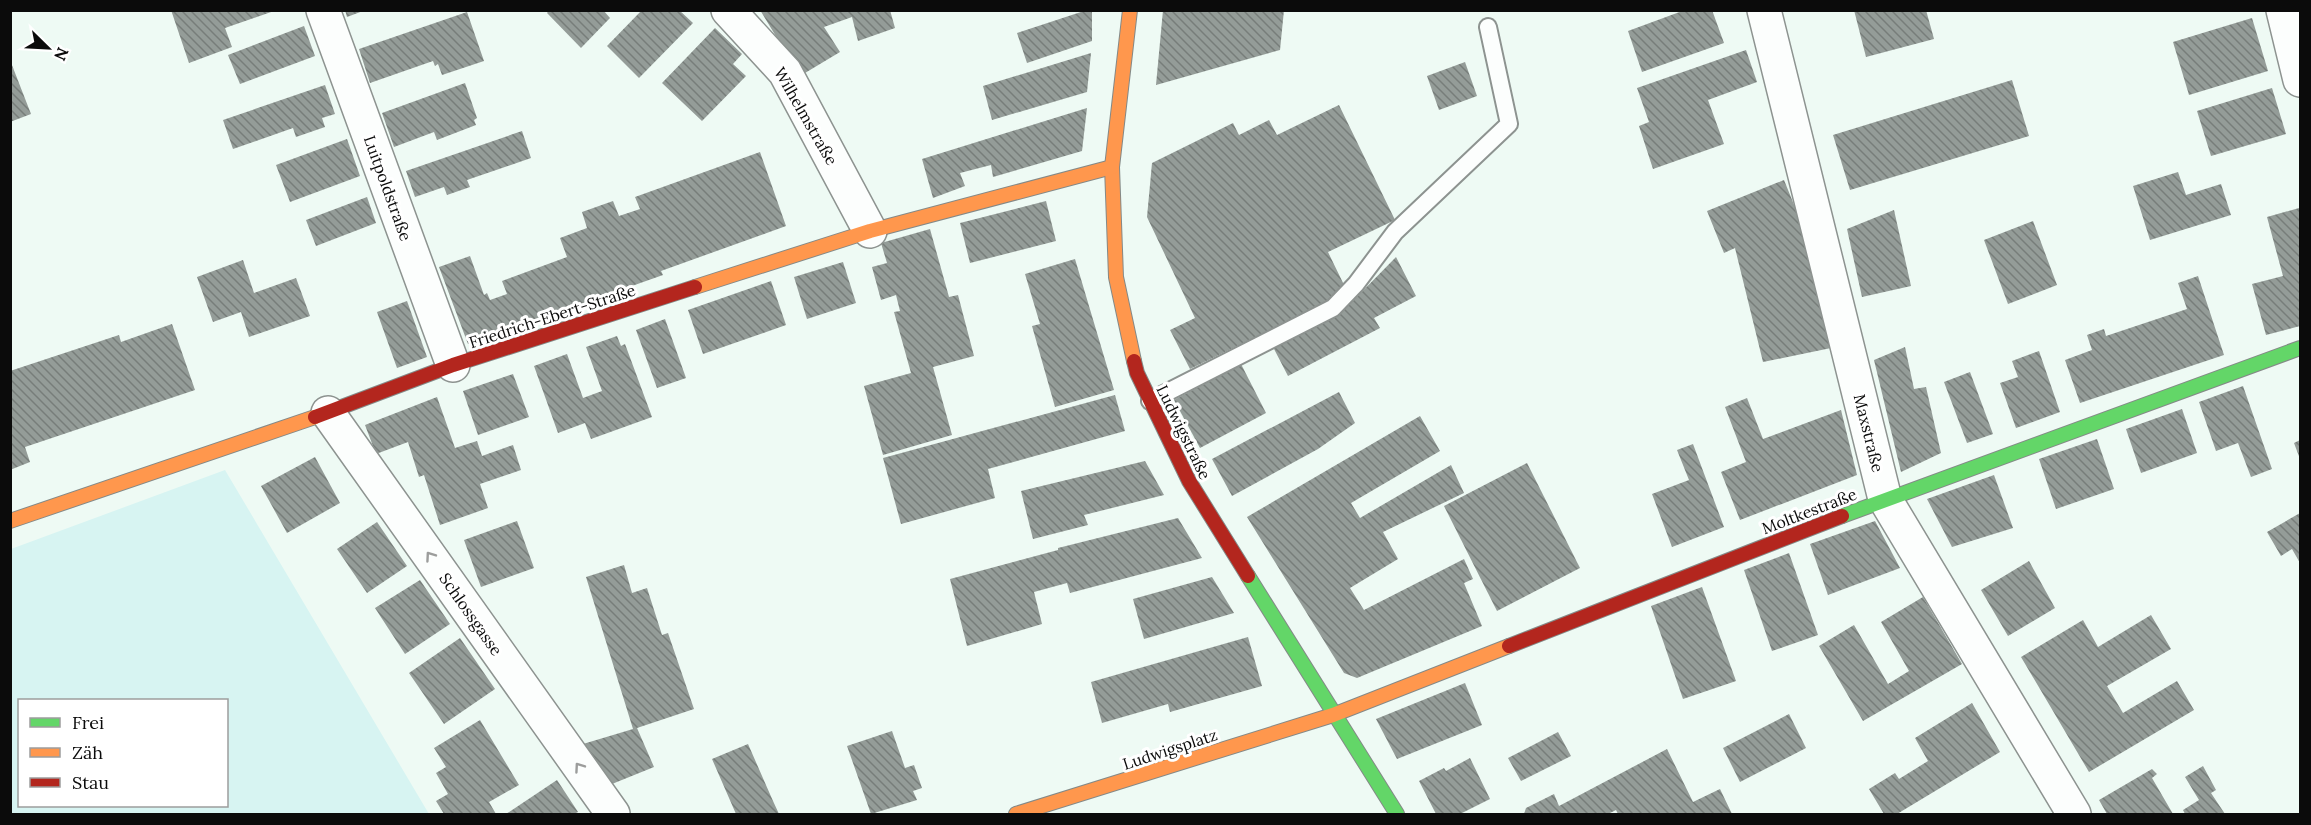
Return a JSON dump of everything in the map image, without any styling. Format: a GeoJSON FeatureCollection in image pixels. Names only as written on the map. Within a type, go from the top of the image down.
{"type":"FeatureCollection","features":[{"type":"Feature","properties":{"kind":"street","name":"Luitpoldstraße"},"geometry":{"type":"LineString","coordinates":[[323,10],[453,365]]}},
{"type":"Feature","properties":{"kind":"street","name":"Wilhelmstraße"},"geometry":{"type":"LineString","coordinates":[[728,10],[785,72],[870,231]]}},
{"type":"Feature","properties":{"kind":"street","name":"Ludwigstraße"},"geometry":{"type":"LineString","coordinates":[[1130,10],[1112,167],[1116,277],[1137,373],[1189,481],[1397,814]]}},
{"type":"Feature","properties":{"kind":"street","name":"Maxstraße"},"geometry":{"type":"LineString","coordinates":[[1764,10],[1885,499],[2074,814]]}},
{"type":"Feature","properties":{"kind":"street"},"geometry":{"type":"LineString","coordinates":[[2283,10],[2301,80]]}},
{"type":"Feature","properties":{"kind":"street","name":"Friedrich-Ebert-Straße"},"geometry":{"type":"LineString","coordinates":[[10,521],[328,413],[453,365],[870,231],[1112,167]]}},
{"type":"Feature","properties":{"kind":"street","name":"Moltkestraße"},"geometry":{"type":"LineString","coordinates":[[1333,714],[1885,499],[2301,348]]}},
{"type":"Feature","properties":{"kind":"street","name":"Schlossgasse"},"geometry":{"type":"LineString","coordinates":[[328,413],[613,814]]}},
{"type":"Feature","properties":{"kind":"street","name":"Ludwigsplatz"},"geometry":{"type":"LineString","coordinates":[[1016,814],[1333,714]]}},
{"type":"Feature","properties":{"kind":"lane"},"geometry":{"type":"LineString","coordinates":[[1150,400],[1333,308],[1356,284],[1395,232],[1509,124],[1488,27]]}},
{"type":"Feature","properties":{"kind":"shaded area"},"geometry":{"type":"Polygon","coordinates":[[[225,470],[429,814],[11,814],[11,549],[225,470]]]}},
{"type":"Feature","properties":{"kind":"building"},"geometry":{"type":"Polygon","coordinates":[[[171,10],[274,11],[225,28],[232,47],[189,63],[171,10]]]}},
{"type":"Feature","properties":{"kind":"building"},"geometry":{"type":"Polygon","coordinates":[[[345,10],[363,10],[363,11],[347,17],[345,10]]]}},
{"type":"Feature","properties":{"kind":"building"},"geometry":{"type":"Polygon","coordinates":[[[549,10],[603,10],[610,18],[581,48],[547,13],[549,10]]]}},
{"type":"Feature","properties":{"kind":"building"},"geometry":{"type":"Polygon","coordinates":[[[642,10],[679,10],[693,23],[639,78],[607,46],[642,10]]]}},
{"type":"Feature","properties":{"kind":"building"},"geometry":{"type":"Polygon","coordinates":[[[760,10],[890,10],[895,28],[858,41],[852,17],[824,27],[840,52],[800,76],[760,10]]]}},
{"type":"Feature","properties":{"kind":"building"},"geometry":{"type":"Polygon","coordinates":[[[1092,10],[1092,41],[1027,63],[1017,33],[1092,10]]]}},
{"type":"Feature","properties":{"kind":"building"},"geometry":{"type":"Polygon","coordinates":[[[1163,10],[1284,10],[1280,50],[1156,85],[1163,10]]]}},
{"type":"Feature","properties":{"kind":"building"},"geometry":{"type":"Polygon","coordinates":[[[1685,10],[1712,10],[1724,43],[1642,72],[1628,31],[1685,10]]]}},
{"type":"Feature","properties":{"kind":"building"},"geometry":{"type":"Polygon","coordinates":[[[1854,10],[1926,10],[1934,39],[1866,57],[1854,10]]]}},
{"type":"Feature","properties":{"kind":"building"},"geometry":{"type":"Polygon","coordinates":[[[467,12],[484,61],[442,75],[438,64],[435,66],[433,61],[370,83],[359,49],[467,12]]]}},
{"type":"Feature","properties":{"kind":"building"},"geometry":{"type":"Polygon","coordinates":[[[2252,18],[2268,71],[2189,95],[2173,42],[2252,18]]]}},
{"type":"Feature","properties":{"kind":"building"},"geometry":{"type":"Polygon","coordinates":[[[304,26],[315,56],[240,84],[228,55],[304,26]]]}},
{"type":"Feature","properties":{"kind":"building"},"geometry":{"type":"Polygon","coordinates":[[[715,28],[742,54],[733,64],[746,76],[702,121],[662,83],[715,28]]]}},
{"type":"Feature","properties":{"kind":"building"},"geometry":{"type":"Polygon","coordinates":[[[1746,50],[1757,82],[1708,100],[1724,144],[1653,169],[1639,126],[1649,122],[1637,88],[1746,50]]]}},
{"type":"Feature","properties":{"kind":"building"},"geometry":{"type":"Polygon","coordinates":[[[1091,53],[1087,92],[992,120],[983,86],[1091,53]]]}},
{"type":"Feature","properties":{"kind":"building"},"geometry":{"type":"Polygon","coordinates":[[[10,60],[31,114],[10,122],[10,60]]]}},
{"type":"Feature","properties":{"kind":"building"},"geometry":{"type":"Polygon","coordinates":[[[1465,62],[1477,96],[1439,110],[1427,76],[1465,62]]]}},
{"type":"Feature","properties":{"kind":"building"},"geometry":{"type":"Polygon","coordinates":[[[2012,80],[2029,136],[1850,190],[1833,135],[2012,80]]]}},
{"type":"Feature","properties":{"kind":"building"},"geometry":{"type":"Polygon","coordinates":[[[465,83],[477,118],[474,120],[476,125],[437,140],[434,132],[394,147],[382,113],[465,83]]]}},
{"type":"Feature","properties":{"kind":"building"},"geometry":{"type":"Polygon","coordinates":[[[325,85],[335,114],[322,118],[325,127],[296,137],[293,128],[233,149],[223,120],[325,85]]]}},
{"type":"Feature","properties":{"kind":"building"},"geometry":{"type":"Polygon","coordinates":[[[2272,88],[2286,134],[2211,156],[2197,111],[2272,88]]]}},
{"type":"Feature","properties":{"kind":"building"},"geometry":{"type":"Polygon","coordinates":[[[1339,105],[1395,220],[1328,252],[1345,287],[1325,303],[1190,369],[1170,330],[1195,318],[1147,217],[1152,163],[1233,123],[1239,135],[1269,120],[1277,135],[1339,105]]]}},
{"type":"Feature","properties":{"kind":"building"},"geometry":{"type":"Polygon","coordinates":[[[1087,108],[1082,151],[993,177],[991,165],[960,173],[965,186],[933,198],[922,159],[1087,108]]]}},
{"type":"Feature","properties":{"kind":"building"},"geometry":{"type":"Polygon","coordinates":[[[522,131],[531,158],[467,180],[470,187],[447,195],[444,187],[415,197],[406,171],[522,131]]]}},
{"type":"Feature","properties":{"kind":"building"},"geometry":{"type":"Polygon","coordinates":[[[347,139],[360,176],[290,202],[276,165],[347,139]]]}},
{"type":"Feature","properties":{"kind":"building"},"geometry":{"type":"Polygon","coordinates":[[[760,152],[786,226],[661,271],[663,275],[468,344],[439,267],[470,256],[484,295],[487,293],[490,300],[507,294],[502,281],[567,257],[560,238],[587,228],[582,212],[613,201],[619,216],[640,209],[635,197],[760,152]]]}},
{"type":"Feature","properties":{"kind":"building"},"geometry":{"type":"Polygon","coordinates":[[[2178,172],[2186,195],[2221,184],[2231,215],[2150,240],[2133,186],[2178,172]]]}},
{"type":"Feature","properties":{"kind":"building"},"geometry":{"type":"Polygon","coordinates":[[[1784,180],[1801,222],[1831,348],[1763,362],[1735,248],[1724,253],[1707,211],[1784,180]]]}},
{"type":"Feature","properties":{"kind":"building"},"geometry":{"type":"Polygon","coordinates":[[[367,197],[376,223],[316,246],[306,220],[367,197]]]}},
{"type":"Feature","properties":{"kind":"building"},"geometry":{"type":"Polygon","coordinates":[[[1046,201],[1056,241],[970,263],[960,223],[1046,201]]]}},
{"type":"Feature","properties":{"kind":"building"},"geometry":{"type":"Polygon","coordinates":[[[2299,208],[2300,326],[2266,335],[2252,284],[2283,276],[2267,217],[2299,208]]]}},
{"type":"Feature","properties":{"kind":"building"},"geometry":{"type":"Polygon","coordinates":[[[1894,210],[1911,286],[1862,297],[1847,229],[1894,210]]]}},
{"type":"Feature","properties":{"kind":"building"},"geometry":{"type":"Polygon","coordinates":[[[2033,221],[2057,285],[2008,304],[1984,240],[2033,221]]]}},
{"type":"Feature","properties":{"kind":"building"},"geometry":{"type":"Polygon","coordinates":[[[930,229],[949,297],[958,295],[974,356],[933,367],[952,435],[883,455],[864,386],[911,373],[894,312],[900,311],[896,295],[881,300],[872,267],[887,263],[881,243],[930,229]]]}},
{"type":"Feature","properties":{"kind":"building"},"geometry":{"type":"Polygon","coordinates":[[[1396,257],[1416,296],[1374,318],[1380,328],[1288,376],[1273,347],[1345,309],[1396,257]]]}},
{"type":"Feature","properties":{"kind":"building"},"geometry":{"type":"Polygon","coordinates":[[[1075,259],[1114,390],[1055,407],[1032,326],[1040,324],[1025,274],[1075,259]]]}},
{"type":"Feature","properties":{"kind":"building"},"geometry":{"type":"Polygon","coordinates":[[[243,260],[254,293],[296,278],[310,316],[249,337],[241,312],[213,322],[197,277],[243,260]]]}},
{"type":"Feature","properties":{"kind":"building"},"geometry":{"type":"Polygon","coordinates":[[[843,262],[856,303],[807,319],[794,277],[843,262]]]}},
{"type":"Feature","properties":{"kind":"building"},"geometry":{"type":"Polygon","coordinates":[[[2198,276],[2224,355],[2080,403],[2065,360],[2092,350],[2087,335],[2104,329],[2106,336],[2187,309],[2178,283],[2198,276]]]}},
{"type":"Feature","properties":{"kind":"building"},"geometry":{"type":"Polygon","coordinates":[[[771,281],[786,325],[703,354],[688,310],[771,281]]]}},
{"type":"Feature","properties":{"kind":"building"},"geometry":{"type":"Polygon","coordinates":[[[407,301],[427,357],[397,368],[377,312],[407,301]]]}},
{"type":"Feature","properties":{"kind":"building"},"geometry":{"type":"Polygon","coordinates":[[[665,319],[686,378],[657,388],[636,330],[665,319]]]}},
{"type":"Feature","properties":{"kind":"building"},"geometry":{"type":"Polygon","coordinates":[[[172,324],[195,390],[25,447],[30,462],[10,470],[10,371],[119,335],[121,342],[172,324]]]}},
{"type":"Feature","properties":{"kind":"building"},"geometry":{"type":"Polygon","coordinates":[[[617,336],[621,346],[625,344],[652,417],[591,439],[585,423],[558,433],[534,366],[567,354],[583,398],[602,391],[586,347],[617,336]]]}},
{"type":"Feature","properties":{"kind":"building"},"geometry":{"type":"Polygon","coordinates":[[[1905,347],[1914,389],[1926,387],[1941,453],[1901,472],[1874,360],[1905,347]]]}},
{"type":"Feature","properties":{"kind":"building"},"geometry":{"type":"Polygon","coordinates":[[[2039,351],[2060,412],[2016,428],[2000,383],[2018,377],[2012,361],[2039,351]]]}},
{"type":"Feature","properties":{"kind":"building"},"geometry":{"type":"Polygon","coordinates":[[[1241,364],[1266,413],[1200,448],[1174,400],[1241,364]]]}},
{"type":"Feature","properties":{"kind":"building"},"geometry":{"type":"Polygon","coordinates":[[[1970,372],[1993,434],[1967,443],[1944,382],[1970,372]]]}},
{"type":"Feature","properties":{"kind":"building"},"geometry":{"type":"Polygon","coordinates":[[[513,374],[529,417],[478,435],[463,391],[513,374]]]}},
{"type":"Feature","properties":{"kind":"building"},"geometry":{"type":"Polygon","coordinates":[[[2243,386],[2272,469],[2251,477],[2238,443],[2216,451],[2199,402],[2243,386]]]}},
{"type":"Feature","properties":{"kind":"building"},"geometry":{"type":"Polygon","coordinates":[[[1339,392],[1355,423],[1318,449],[1232,496],[1212,459],[1339,392]]]}},
{"type":"Feature","properties":{"kind":"building"},"geometry":{"type":"Polygon","coordinates":[[[1115,395],[1125,431],[988,469],[995,498],[901,524],[883,458],[1115,395]]]}},
{"type":"Feature","properties":{"kind":"building"},"geometry":{"type":"Polygon","coordinates":[[[437,397],[455,448],[477,441],[482,456],[513,445],[521,470],[480,484],[488,508],[440,525],[424,475],[419,477],[408,442],[376,454],[365,425],[437,397]]]}},
{"type":"Feature","properties":{"kind":"building"},"geometry":{"type":"Polygon","coordinates":[[[1747,398],[1763,439],[1841,410],[1857,475],[1740,520],[1721,472],[1746,462],[1725,407],[1747,398]]]}},
{"type":"Feature","properties":{"kind":"building"},"geometry":{"type":"Polygon","coordinates":[[[2182,409],[2197,453],[2141,473],[2126,429],[2182,409]]]}},
{"type":"Feature","properties":{"kind":"building"},"geometry":{"type":"Polygon","coordinates":[[[1420,416],[1440,451],[1351,503],[1360,518],[1451,465],[1464,493],[1383,532],[1398,559],[1350,588],[1364,610],[1464,559],[1473,579],[1464,583],[1482,626],[1357,678],[1344,673],[1247,517],[1420,416]]]}},
{"type":"Feature","properties":{"kind":"building"},"geometry":{"type":"Polygon","coordinates":[[[2097,439],[2114,489],[2056,509],[2039,459],[2097,439]]]}},
{"type":"Feature","properties":{"kind":"building"},"geometry":{"type":"Polygon","coordinates":[[[2300,440],[2300,459],[2294,443],[2300,440]]]}},
{"type":"Feature","properties":{"kind":"building"},"geometry":{"type":"Polygon","coordinates":[[[1693,444],[1724,527],[1672,547],[1652,494],[1689,480],[1677,450],[1693,444]]]}},
{"type":"Feature","properties":{"kind":"building"},"geometry":{"type":"Polygon","coordinates":[[[315,457],[340,503],[287,533],[261,486],[315,457]]]}},
{"type":"Feature","properties":{"kind":"building"},"geometry":{"type":"Polygon","coordinates":[[[1145,461],[1164,495],[1084,515],[1088,525],[1033,539],[1021,491],[1145,461]]]}},
{"type":"Feature","properties":{"kind":"building"},"geometry":{"type":"Polygon","coordinates":[[[1527,463],[1580,568],[1497,611],[1444,506],[1527,463]]]}},
{"type":"Feature","properties":{"kind":"building"},"geometry":{"type":"Polygon","coordinates":[[[1994,475],[2013,528],[1952,547],[1927,499],[1994,475]]]}},
{"type":"Feature","properties":{"kind":"building"},"geometry":{"type":"Polygon","coordinates":[[[2300,513],[2300,563],[2292,549],[2281,556],[2267,532],[2300,513]]]}},
{"type":"Feature","properties":{"kind":"building"},"geometry":{"type":"Polygon","coordinates":[[[1178,518],[1202,558],[1070,593],[1067,583],[1034,592],[1042,624],[967,646],[950,579],[1058,550],[1058,548],[1178,518]]]}},
{"type":"Feature","properties":{"kind":"building"},"geometry":{"type":"Polygon","coordinates":[[[517,521],[534,568],[481,587],[464,540],[517,521]]]}},
{"type":"Feature","properties":{"kind":"building"},"geometry":{"type":"Polygon","coordinates":[[[1875,521],[1900,568],[1828,595],[1810,544],[1875,521]]]}},
{"type":"Feature","properties":{"kind":"building"},"geometry":{"type":"Polygon","coordinates":[[[377,522],[407,566],[367,593],[337,549],[377,522]]]}},
{"type":"Feature","properties":{"kind":"building"},"geometry":{"type":"Polygon","coordinates":[[[1789,553],[1818,635],[1772,651],[1744,570],[1789,553]]]}},
{"type":"Feature","properties":{"kind":"building"},"geometry":{"type":"Polygon","coordinates":[[[2029,561],[2055,608],[2008,636],[1981,590],[2029,561]]]}},
{"type":"Feature","properties":{"kind":"building"},"geometry":{"type":"Polygon","coordinates":[[[624,565],[632,593],[647,588],[662,635],[668,633],[694,709],[637,728],[654,767],[612,784],[583,744],[633,729],[586,577],[624,565]]]}},
{"type":"Feature","properties":{"kind":"building"},"geometry":{"type":"Polygon","coordinates":[[[1212,577],[1234,613],[1144,639],[1133,599],[1212,577]]]}},
{"type":"Feature","properties":{"kind":"building"},"geometry":{"type":"Polygon","coordinates":[[[420,580],[450,624],[405,654],[375,608],[420,580]]]}},
{"type":"Feature","properties":{"kind":"building"},"geometry":{"type":"Polygon","coordinates":[[[1702,587],[1736,681],[1683,699],[1651,606],[1702,587]]]}},
{"type":"Feature","properties":{"kind":"building"},"geometry":{"type":"Polygon","coordinates":[[[1923,597],[1962,664],[1863,721],[1819,646],[1854,625],[1888,684],[1909,671],[1881,622],[1923,597]]]}},
{"type":"Feature","properties":{"kind":"building"},"geometry":{"type":"Polygon","coordinates":[[[2151,615],[2171,649],[2107,686],[2123,713],[2177,681],[2194,710],[2089,772],[2021,657],[2083,620],[2098,647],[2151,615]]]}},
{"type":"Feature","properties":{"kind":"building"},"geometry":{"type":"Polygon","coordinates":[[[1248,637],[1262,686],[1170,712],[1168,704],[1102,723],[1091,682],[1248,637]]]}},
{"type":"Feature","properties":{"kind":"building"},"geometry":{"type":"Polygon","coordinates":[[[460,638],[495,689],[444,724],[409,673],[460,638]]]}},
{"type":"Feature","properties":{"kind":"building"},"geometry":{"type":"Polygon","coordinates":[[[1465,683],[1482,725],[1397,759],[1376,719],[1465,683]]]}},
{"type":"Feature","properties":{"kind":"building"},"geometry":{"type":"Polygon","coordinates":[[[1972,703],[2000,752],[1897,814],[1884,814],[1869,789],[1895,773],[1899,779],[1928,761],[1915,738],[1972,703]]]}},
{"type":"Feature","properties":{"kind":"building"},"geometry":{"type":"Polygon","coordinates":[[[1789,714],[1806,748],[1740,782],[1723,748],[1789,714]]]}},
{"type":"Feature","properties":{"kind":"building"},"geometry":{"type":"Polygon","coordinates":[[[480,720],[519,785],[489,802],[496,814],[444,814],[436,801],[448,794],[436,773],[446,767],[434,748],[480,720]]]}},
{"type":"Feature","properties":{"kind":"building"},"geometry":{"type":"Polygon","coordinates":[[[892,731],[905,768],[914,765],[922,788],[913,791],[917,800],[871,814],[847,746],[892,731]]]}},
{"type":"Feature","properties":{"kind":"building"},"geometry":{"type":"Polygon","coordinates":[[[1558,732],[1571,756],[1521,781],[1508,758],[1558,732]]]}},
{"type":"Feature","properties":{"kind":"building"},"geometry":{"type":"Polygon","coordinates":[[[748,744],[779,814],[736,814],[712,759],[748,744]]]}},
{"type":"Feature","properties":{"kind":"building"},"geometry":{"type":"Polygon","coordinates":[[[1667,749],[1693,802],[1720,789],[1732,814],[1618,814],[1616,810],[1608,814],[1524,814],[1526,808],[1554,794],[1559,806],[1667,749]]]}},
{"type":"Feature","properties":{"kind":"building"},"geometry":{"type":"Polygon","coordinates":[[[1470,758],[1490,799],[1460,814],[1436,814],[1419,781],[1444,768],[1446,771],[1470,758]]]}},
{"type":"Feature","properties":{"kind":"building"},"geometry":{"type":"Polygon","coordinates":[[[2203,766],[2216,790],[2211,793],[2225,814],[2185,814],[2183,810],[2199,800],[2185,777],[2203,766]]]}},
{"type":"Feature","properties":{"kind":"building"},"geometry":{"type":"Polygon","coordinates":[[[2152,769],[2157,774],[2152,778],[2173,814],[2107,814],[2099,800],[2152,769]]]}},
{"type":"Feature","properties":{"kind":"building"},"geometry":{"type":"Polygon","coordinates":[[[557,780],[578,812],[574,814],[506,814],[557,780]]]}},
{"type":"Feature","properties":{"kind":"traffic: fast"},"geometry":{"type":"LineString","coordinates":[[1842,516],[2300,348]]}},
{"type":"Feature","properties":{"kind":"traffic: fast"},"geometry":{"type":"LineString","coordinates":[[1248,576],[1397,814]]}},
{"type":"Feature","properties":{"kind":"traffic: slow"},"geometry":{"type":"LineString","coordinates":[[1130,10],[1112,167],[1116,277],[1134,361]]}},
{"type":"Feature","properties":{"kind":"traffic: slow"},"geometry":{"type":"LineString","coordinates":[[695,287],[870,231],[1112,167]]}},
{"type":"Feature","properties":{"kind":"traffic: slow"},"geometry":{"type":"LineString","coordinates":[[10,521],[315,417]]}},
{"type":"Feature","properties":{"kind":"traffic: slow"},"geometry":{"type":"LineString","coordinates":[[1016,814],[1333,715],[1509,646]]}},
{"type":"Feature","properties":{"kind":"traffic: jam"},"geometry":{"type":"LineString","coordinates":[[315,417],[453,365],[695,287]]}},
{"type":"Feature","properties":{"kind":"traffic: jam"},"geometry":{"type":"LineString","coordinates":[[1134,361],[1137,373],[1189,481],[1248,576]]}},
{"type":"Feature","properties":{"kind":"traffic: jam"},"geometry":{"type":"LineString","coordinates":[[1509,646],[1842,516]]}}]}
